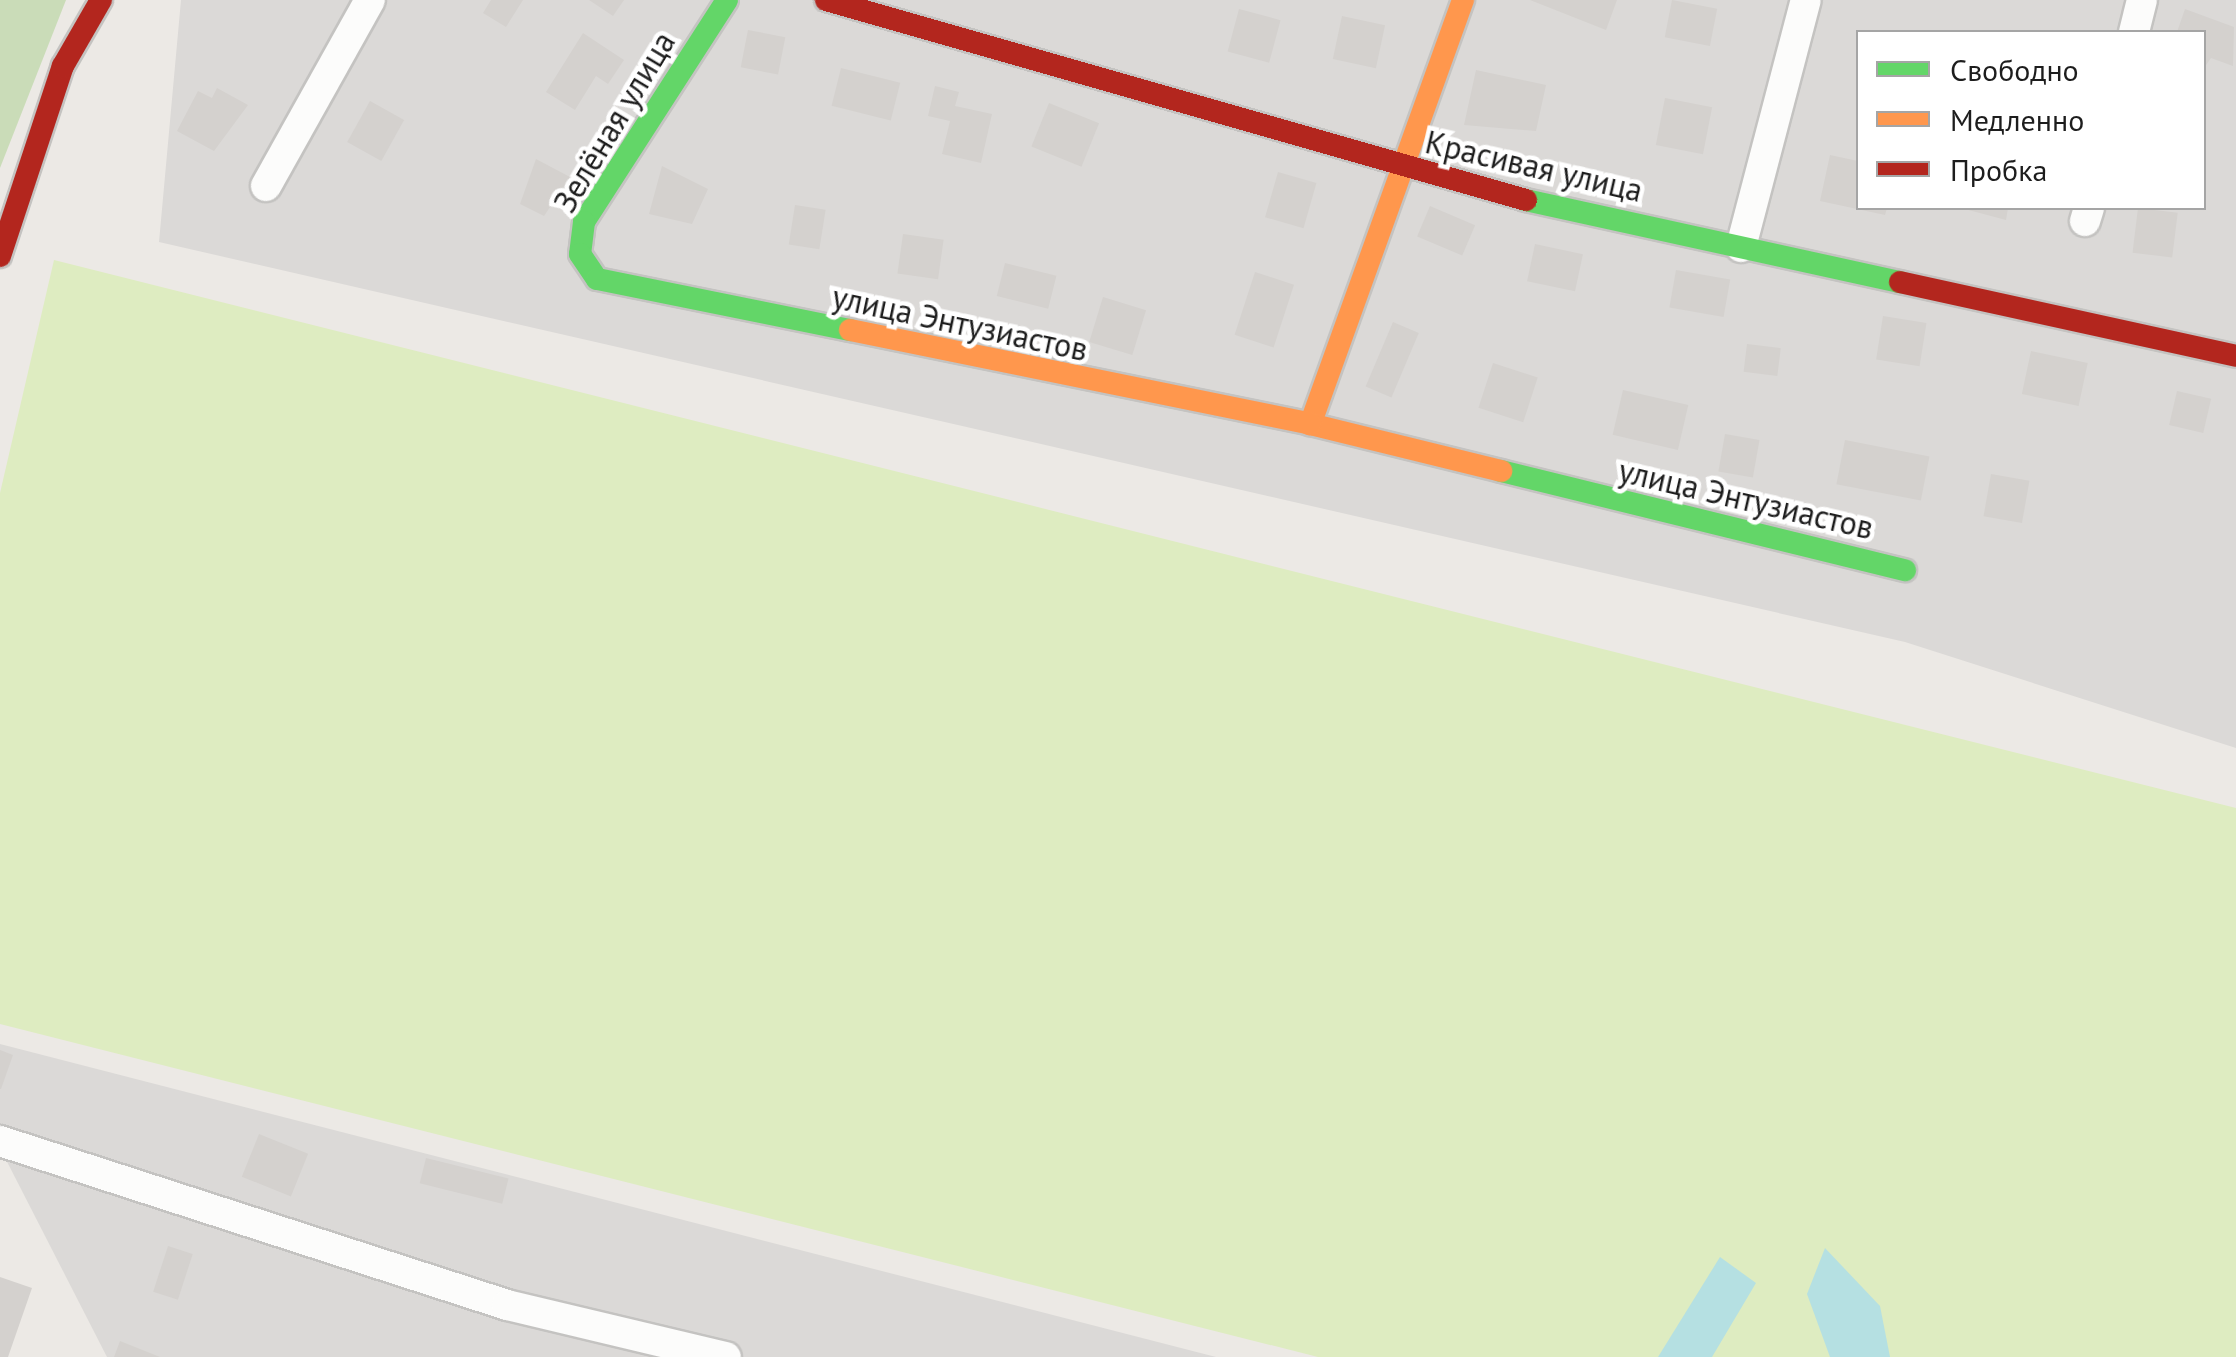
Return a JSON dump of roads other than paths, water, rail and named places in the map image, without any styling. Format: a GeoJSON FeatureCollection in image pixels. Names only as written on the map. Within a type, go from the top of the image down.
{"type":"FeatureCollection","features":[{"type":"Feature","properties":{"kind":"street"},"geometry":{"type":"LineString","coordinates":[[0,256],[64,66],[102,0]]}},
{"type":"Feature","properties":{"kind":"street"},"geometry":{"type":"LineString","coordinates":[[266,186],[370,0]]}},
{"type":"Feature","properties":{"kind":"street","name":"Зелёная улица"},"geometry":{"type":"LineString","coordinates":[[597,279],[580,254],[584,222],[726,0]]}},
{"type":"Feature","properties":{"kind":"street","name":"Красивая улица"},"geometry":{"type":"LineString","coordinates":[[826,0],[1398,167],[2236,356]]}},
{"type":"Feature","properties":{"kind":"street"},"geometry":{"type":"LineString","coordinates":[[1310,424],[1398,167],[1464,0]]}},
{"type":"Feature","properties":{"kind":"street"},"geometry":{"type":"LineString","coordinates":[[1740,247],[1806,0]]}},
{"type":"Feature","properties":{"kind":"street"},"geometry":{"type":"LineString","coordinates":[[2134,30],[2142,0]]}},
{"type":"Feature","properties":{"kind":"street","name":"улица Энтузиастов"},"geometry":{"type":"LineString","coordinates":[[597,279],[1310,424],[1339,436],[1905,570]]}},
{"type":"Feature","properties":{"kind":"street"},"geometry":{"type":"LineString","coordinates":[[0,1141],[507,1305],[726,1357]]}},
{"type":"Feature","properties":{"kind":"water"},"geometry":{"type":"Polygon","coordinates":[[[1825,1248],[1880,1306],[1890,1357],[1830,1357],[1807,1294],[1825,1248]]]}},
{"type":"Feature","properties":{"kind":"water"},"geometry":{"type":"Polygon","coordinates":[[[1720,1257],[1756,1283],[1712,1357],[1658,1357],[1720,1257]]]}}]}
